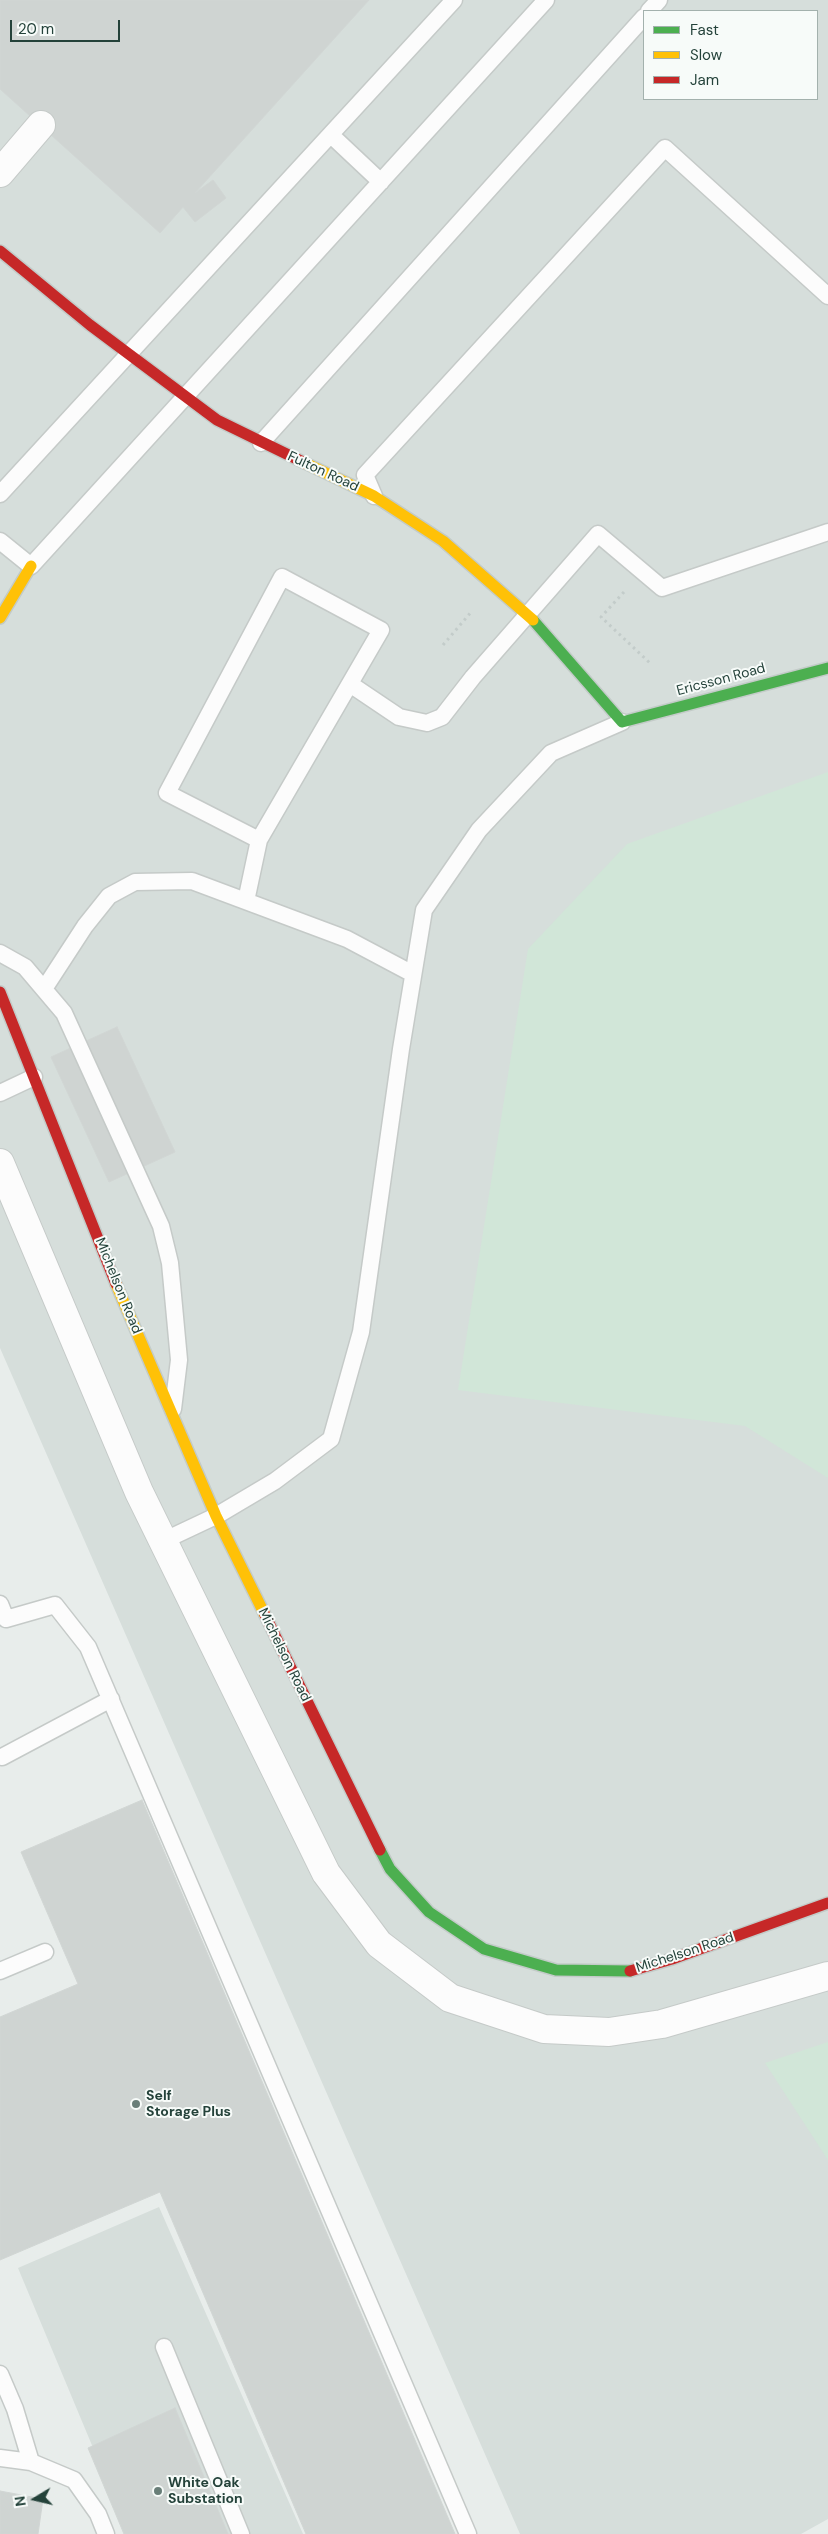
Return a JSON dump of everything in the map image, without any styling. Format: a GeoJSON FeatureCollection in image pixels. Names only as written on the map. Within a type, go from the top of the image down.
{"type":"FeatureCollection","features":[{"type":"Feature","properties":{"kind":"street"},"geometry":{"type":"LineString","coordinates":[[0,173],[41,125]]}},
{"type":"Feature","properties":{"kind":"street","name":"Fulton Road"},"geometry":{"type":"LineString","coordinates":[[0,251],[130,355],[217,420],[261,443],[374,496],[443,541],[527,614],[622,722]]}},
{"type":"Feature","properties":{"kind":"street"},"geometry":{"type":"LineString","coordinates":[[0,618],[31,566]]}},
{"type":"Feature","properties":{"kind":"street","name":"Ericsson Road"},"geometry":{"type":"LineString","coordinates":[[622,722],[828,668]]}},
{"type":"Feature","properties":{"kind":"street","name":"Michelson Road"},"geometry":{"type":"LineString","coordinates":[[0,992],[136,1333],[216,1516],[390,1869],[429,1912],[484,1949],[556,1970],[627,1972],[672,1959],[828,1903]]}},
{"type":"Feature","properties":{"kind":"street"},"geometry":{"type":"LineString","coordinates":[[0,1163],[139,1492],[326,1873],[379,1944],[450,1998],[544,2029],[609,2032],[662,2024],[828,1976]]}},
{"type":"Feature","properties":{"kind":"lane"},"geometry":{"type":"LineString","coordinates":[[0,494],[130,355],[454,0]]}},
{"type":"Feature","properties":{"kind":"lane"},"geometry":{"type":"LineString","coordinates":[[0,541],[31,566],[546,0]]}},
{"type":"Feature","properties":{"kind":"lane"},"geometry":{"type":"LineString","coordinates":[[650,10],[659,0]]}},
{"type":"Feature","properties":{"kind":"lane"},"geometry":{"type":"LineString","coordinates":[[261,443],[643,18]]}},
{"type":"Feature","properties":{"kind":"lane"},"geometry":{"type":"LineString","coordinates":[[331,135],[380,182]]}},
{"type":"Feature","properties":{"kind":"lane"},"geometry":{"type":"LineString","coordinates":[[374,496],[365,474],[665,148],[828,296]]}},
{"type":"Feature","properties":{"kind":"lane"},"geometry":{"type":"LineString","coordinates":[[350,684],[399,717],[427,723],[442,717],[527,614],[598,534],[662,588],[828,532]]}},
{"type":"Feature","properties":{"kind":"lane"},"geometry":{"type":"LineString","coordinates":[[246,901],[259,840],[381,630],[282,577],[167,793],[259,840]]}},
{"type":"Feature","properties":{"kind":"lane"},"geometry":{"type":"LineString","coordinates":[[163,1541],[216,1516],[275,1481],[331,1438],[361,1332],[424,910],[479,830],[551,753],[622,722]]}},
{"type":"Feature","properties":{"kind":"lane"},"geometry":{"type":"LineString","coordinates":[[44,990],[85,926],[108,896],[135,882],[192,881],[347,939],[414,974]]}},
{"type":"Feature","properties":{"kind":"lane"},"geometry":{"type":"LineString","coordinates":[[0,953],[24,967],[64,1013],[161,1226],[170,1263],[179,1360],[172,1414]]}},
{"type":"Feature","properties":{"kind":"lane"},"geometry":{"type":"LineString","coordinates":[[0,1093],[34,1077]]}},
{"type":"Feature","properties":{"kind":"lane"},"geometry":{"type":"LineString","coordinates":[[0,1604],[6,1619],[55,1605],[88,1647],[468,2534]]}},
{"type":"Feature","properties":{"kind":"lane"},"geometry":{"type":"LineString","coordinates":[[2,1757],[111,1699]]}},
{"type":"Feature","properties":{"kind":"lane"},"geometry":{"type":"LineString","coordinates":[[0,1971],[46,1952]]}},
{"type":"Feature","properties":{"kind":"lane"},"geometry":{"type":"LineString","coordinates":[[164,2348],[241,2534]]}},
{"type":"Feature","properties":{"kind":"lane"},"geometry":{"type":"LineString","coordinates":[[0,2374],[15,2409],[30,2462]]}},
{"type":"Feature","properties":{"kind":"lane"},"geometry":{"type":"LineString","coordinates":[[0,2458],[30,2462],[74,2480],[98,2514],[106,2534]]}},
{"type":"Feature","properties":{"kind":"path"},"geometry":{"type":"LineString","coordinates":[[624,592],[601,617],[651,664]]}},
{"type":"Feature","properties":{"kind":"path"},"geometry":{"type":"LineString","coordinates":[[443,645],[478,604]]}},
{"type":"Feature","properties":{"kind":"shaded area"},"geometry":{"type":"Polygon","coordinates":[[[0,0],[828,0],[828,2519],[801,2534],[520,2534],[0,1348],[0,0]]]}},
{"type":"Feature","properties":{"kind":"shaded area"},"geometry":{"type":"Polygon","coordinates":[[[159,2207],[303,2534],[129,2534],[18,2268],[159,2207]]]}},
{"type":"Feature","properties":{"kind":"green space"},"geometry":{"type":"Polygon","coordinates":[[[828,772],[828,1478],[745,1426],[458,1390],[528,949],[627,844],[828,772]]]}},
{"type":"Feature","properties":{"kind":"green space"},"geometry":{"type":"Polygon","coordinates":[[[828,2042],[828,2160],[765,2063],[828,2042]]]}},
{"type":"Feature","properties":{"kind":"building"},"geometry":{"type":"Polygon","coordinates":[[[0,0],[369,0],[195,193],[213,180],[226,198],[195,222],[183,207],[160,233],[0,89],[0,0]]]}},
{"type":"Feature","properties":{"kind":"building"},"geometry":{"type":"Polygon","coordinates":[[[117,1027],[175,1152],[109,1182],[51,1057],[117,1027]]]}},
{"type":"Feature","properties":{"kind":"building","name":"Self Storage Plus"},"geometry":{"type":"Polygon","coordinates":[[[142,1800],[455,2534],[306,2534],[160,2192],[0,2260],[0,2017],[78,1984],[21,1852],[142,1800]]]}},
{"type":"Feature","properties":{"kind":"building","name":"White Oak Substation"},"geometry":{"type":"Polygon","coordinates":[[[175,2408],[228,2534],[124,2534],[88,2448],[175,2408]]]}},
{"type":"Feature","properties":{"kind":"building"},"geometry":{"type":"Polygon","coordinates":[[[0,2491],[43,2499],[38,2534],[0,2534],[0,2491]]]}},
{"type":"Feature","properties":{"kind":"traffic: fast"},"geometry":{"type":"LineString","coordinates":[[533,620],[622,722],[828,668]]}},
{"type":"Feature","properties":{"kind":"traffic: fast"},"geometry":{"type":"LineString","coordinates":[[380,1850],[390,1869],[429,1912],[484,1949],[556,1970],[630,1971]]}},
{"type":"Feature","properties":{"kind":"traffic: slow"},"geometry":{"type":"LineString","coordinates":[[305,463],[374,496],[443,541],[533,620]]}},
{"type":"Feature","properties":{"kind":"traffic: slow"},"geometry":{"type":"LineString","coordinates":[[0,618],[31,566]]}},
{"type":"Feature","properties":{"kind":"traffic: slow"},"geometry":{"type":"LineString","coordinates":[[116,1284],[216,1516],[265,1615]]}},
{"type":"Feature","properties":{"kind":"traffic: jam"},"geometry":{"type":"LineString","coordinates":[[0,251],[90,325],[217,420],[305,463]]}},
{"type":"Feature","properties":{"kind":"traffic: jam"},"geometry":{"type":"LineString","coordinates":[[0,992],[116,1284]]}},
{"type":"Feature","properties":{"kind":"traffic: jam"},"geometry":{"type":"LineString","coordinates":[[265,1615],[380,1850]]}},
{"type":"Feature","properties":{"kind":"traffic: jam"},"geometry":{"type":"LineString","coordinates":[[630,1971],[672,1959],[828,1903]]}},
{"type":"Feature","properties":{"kind":"place","name":"Self Storage Plus"},"geometry":{"type":"Point","coordinates":[136,2104]}},
{"type":"Feature","properties":{"kind":"place","name":"White Oak Substation"},"geometry":{"type":"Point","coordinates":[158,2491]}}]}
